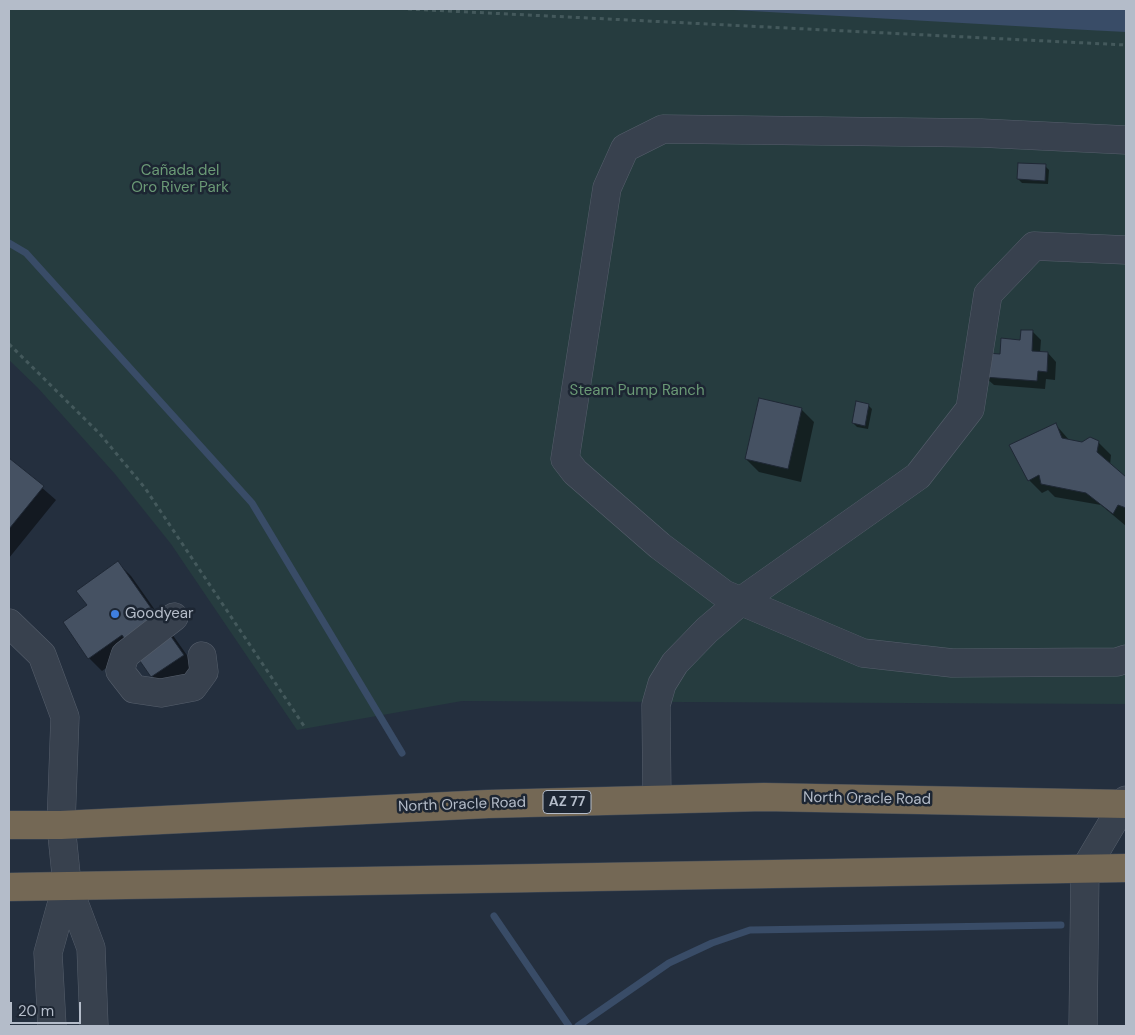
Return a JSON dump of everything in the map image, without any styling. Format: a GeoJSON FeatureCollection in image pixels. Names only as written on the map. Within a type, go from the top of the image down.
{"type":"FeatureCollection","features":[{"type":"Feature","properties":{"kind":"highway","name":"North Oracle Road"},"geometry":{"type":"LineString","coordinates":[[9,825],[304,811],[657,799],[764,797],[1126,804]]}},
{"type":"Feature","properties":{"kind":"highway"},"geometry":{"type":"LineString","coordinates":[[9,887],[67,884],[1126,868]]}},
{"type":"Feature","properties":{"kind":"street"},"geometry":{"type":"LineString","coordinates":[[1126,140],[981,133],[663,129],[625,148],[607,188],[565,459],[575,472],[660,546],[724,594],[863,653],[952,663],[1117,662],[1126,659]]}},
{"type":"Feature","properties":{"kind":"street"},"geometry":{"type":"LineString","coordinates":[[657,799],[656,705],[662,684],[675,663],[707,630],[741,601],[918,476],[970,409],[988,294],[1034,246],[1126,250]]}},
{"type":"Feature","properties":{"kind":"street"},"geometry":{"type":"LineString","coordinates":[[174,617],[125,655],[120,671],[134,689],[162,693],[193,688],[204,672],[202,656]]}},
{"type":"Feature","properties":{"kind":"street"},"geometry":{"type":"LineString","coordinates":[[9,623],[42,655],[65,717],[61,824],[67,884],[91,948],[94,1026]]}},
{"type":"Feature","properties":{"kind":"street"},"geometry":{"type":"LineString","coordinates":[[1082,1026],[1085,868],[1126,804]]}},
{"type":"Feature","properties":{"kind":"street"},"geometry":{"type":"LineString","coordinates":[[52,1026],[48,953],[67,884]]}},
{"type":"Feature","properties":{"kind":"path"},"geometry":{"type":"LineString","coordinates":[[408,9],[1126,45]]}},
{"type":"Feature","properties":{"kind":"path"},"geometry":{"type":"LineString","coordinates":[[9,344],[100,434],[145,488],[304,726]]}},
{"type":"Feature","properties":{"kind":"green space","name":"Steam Pump Ranch"},"geometry":{"type":"Polygon","coordinates":[[[9,9],[1126,9],[1126,704],[462,701],[297,730],[171,544],[115,474],[38,388],[9,360],[9,9]]]}},
{"type":"Feature","properties":{"kind":"water"},"geometry":{"type":"Polygon","coordinates":[[[716,9],[1126,9],[1126,32],[1068,29],[716,9]]]}},
{"type":"Feature","properties":{"kind":"building"},"geometry":{"type":"Polygon","coordinates":[[[1018,163],[1046,164],[1045,181],[1017,179],[1018,163]]]}},
{"type":"Feature","properties":{"kind":"building"},"geometry":{"type":"Polygon","coordinates":[[[1021,330],[1033,330],[1032,351],[1048,352],[1047,372],[1038,371],[1037,381],[984,377],[986,353],[1000,354],[1001,338],[1020,340],[1021,330]]]}},
{"type":"Feature","properties":{"kind":"building"},"geometry":{"type":"Polygon","coordinates":[[[759,398],[802,408],[788,469],[745,459],[759,398]]]}},
{"type":"Feature","properties":{"kind":"building"},"geometry":{"type":"Polygon","coordinates":[[[856,401],[869,404],[865,426],[852,423],[856,401]]]}},
{"type":"Feature","properties":{"kind":"building"},"geometry":{"type":"Polygon","coordinates":[[[1056,423],[1062,438],[1082,442],[1090,437],[1099,441],[1097,452],[1126,477],[1126,508],[1118,505],[1113,514],[1086,493],[1041,484],[1039,475],[1028,481],[1009,445],[1056,423]]]}},
{"type":"Feature","properties":{"kind":"building"},"geometry":{"type":"Polygon","coordinates":[[[9,458],[44,486],[9,529],[9,458]]]}},
{"type":"Feature","properties":{"kind":"building","name":"Goodyear"},"geometry":{"type":"Polygon","coordinates":[[[118,561],[184,655],[151,677],[122,635],[88,659],[63,622],[87,605],[76,591],[118,561]]]}},
{"type":"Feature","properties":{"kind":"waterway"},"geometry":{"type":"LineString","coordinates":[[9,243],[26,253],[252,503],[402,753]]}},
{"type":"Feature","properties":{"kind":"waterway"},"geometry":{"type":"LineString","coordinates":[[494,916],[569,1026]]}},
{"type":"Feature","properties":{"kind":"waterway"},"geometry":{"type":"LineString","coordinates":[[578,1026],[669,963],[712,943],[750,930],[1061,925]]}},
{"type":"Feature","properties":{"kind":"place","name":"Goodyear"},"geometry":{"type":"Point","coordinates":[115,614]}},
{"type":"Feature","properties":{"kind":"park label","name":"Cañada del Oro River Park"},"geometry":{"type":"Point","coordinates":[180,180]}}]}
